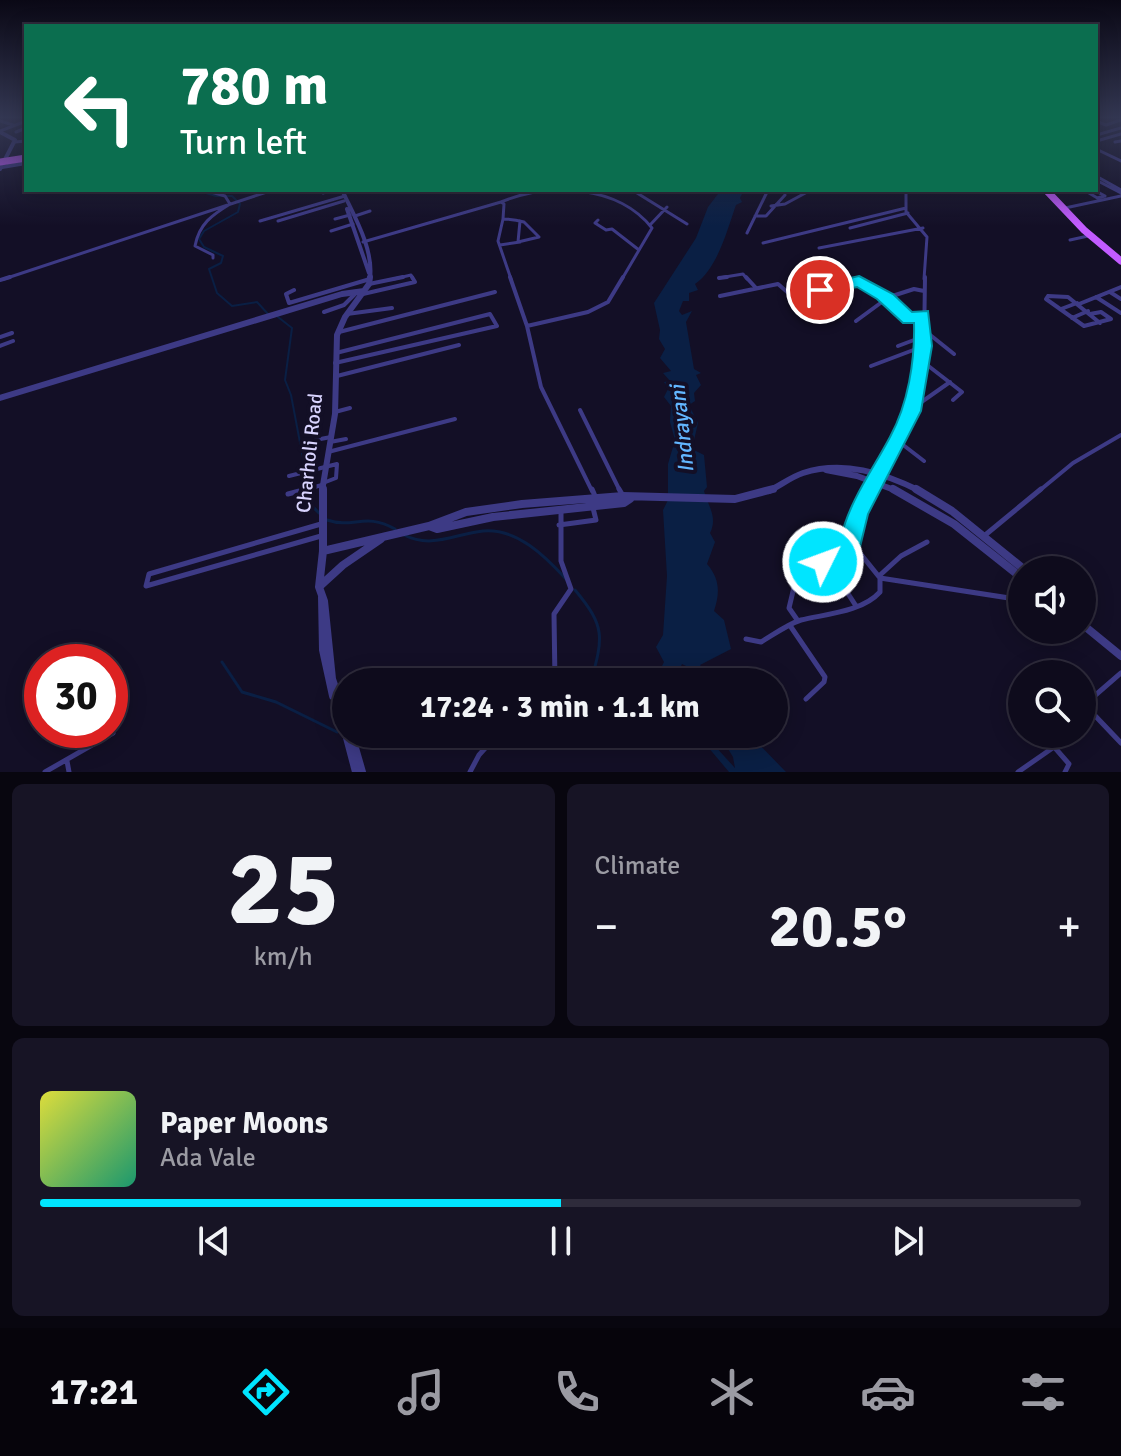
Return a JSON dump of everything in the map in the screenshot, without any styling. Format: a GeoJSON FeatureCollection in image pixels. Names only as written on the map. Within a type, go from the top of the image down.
{"type":"FeatureCollection","features":[{"type":"Feature","properties":{"kind":"main road"},"geometry":{"type":"LineString","coordinates":[[2,164],[24,159]]}},
{"type":"Feature","properties":{"kind":"main road"},"geometry":{"type":"LineString","coordinates":[[1048,192],[1091,236],[1121,261]]}},
{"type":"Feature","properties":{"kind":"street"},"geometry":{"type":"LineString","coordinates":[[1098,179],[1121,193]]}},
{"type":"Feature","properties":{"kind":"street"},"geometry":{"type":"LineString","coordinates":[[0,280],[266,192]]}},
{"type":"Feature","properties":{"kind":"street"},"geometry":{"type":"LineString","coordinates":[[747,233],[767,192]]}},
{"type":"Feature","properties":{"kind":"street"},"geometry":{"type":"LineString","coordinates":[[774,206],[806,192]]}},
{"type":"Feature","properties":{"kind":"street"},"geometry":{"type":"LineString","coordinates":[[798,621],[789,608],[795,583],[839,554],[851,542],[858,512],[913,408],[924,346],[922,315],[927,237],[907,211],[906,192]]}},
{"type":"Feature","properties":{"kind":"street"},"geometry":{"type":"LineString","coordinates":[[1088,192],[1100,199]]}},
{"type":"Feature","properties":{"kind":"street"},"geometry":{"type":"LineString","coordinates":[[1098,192],[1105,196],[1100,199]]}},
{"type":"Feature","properties":{"kind":"street"},"geometry":{"type":"LineString","coordinates":[[637,193],[687,224]]}},
{"type":"Feature","properties":{"kind":"street"},"geometry":{"type":"LineString","coordinates":[[1065,208],[1121,193]]}},
{"type":"Feature","properties":{"kind":"street"},"geometry":{"type":"LineString","coordinates":[[223,194],[232,202]]}},
{"type":"Feature","properties":{"kind":"street"},"geometry":{"type":"LineString","coordinates":[[362,242],[518,195],[602,194],[617,199],[650,225],[651,230],[608,302],[588,312],[527,326]]}},
{"type":"Feature","properties":{"kind":"street"},"geometry":{"type":"LineString","coordinates":[[342,195],[362,242],[369,279]]}},
{"type":"Feature","properties":{"kind":"street"},"geometry":{"type":"LineString","coordinates":[[278,221],[342,195]]}},
{"type":"Feature","properties":{"kind":"street"},"geometry":{"type":"LineString","coordinates":[[260,221],[342,195]]}},
{"type":"Feature","properties":{"kind":"street"},"geometry":{"type":"LineString","coordinates":[[755,216],[766,216],[785,195]]}},
{"type":"Feature","properties":{"kind":"street"},"geometry":{"type":"LineString","coordinates":[[213,258],[213,255],[195,246],[196,236],[203,229],[205,220],[232,202]]}},
{"type":"Feature","properties":{"kind":"street"},"geometry":{"type":"LineString","coordinates":[[501,202],[504,204],[498,232],[500,245],[527,326],[541,387],[594,502],[596,520],[559,525]]}},
{"type":"Feature","properties":{"kind":"street"},"geometry":{"type":"LineString","coordinates":[[650,225],[666,209]]}},
{"type":"Feature","properties":{"kind":"street"},"geometry":{"type":"LineString","coordinates":[[335,219],[370,211]]}},
{"type":"Feature","properties":{"kind":"street"},"geometry":{"type":"LineString","coordinates":[[850,228],[907,211]]}},
{"type":"Feature","properties":{"kind":"street"},"geometry":{"type":"LineString","coordinates":[[763,243],[907,211]]}},
{"type":"Feature","properties":{"kind":"street"},"geometry":{"type":"LineString","coordinates":[[352,215],[362,242]]}},
{"type":"Feature","properties":{"kind":"street"},"geometry":{"type":"LineString","coordinates":[[500,245],[539,236],[533,228],[520,221],[503,219]]}},
{"type":"Feature","properties":{"kind":"street"},"geometry":{"type":"LineString","coordinates":[[598,220],[595,223],[606,230],[612,229],[639,250]]}},
{"type":"Feature","properties":{"kind":"street"},"geometry":{"type":"LineString","coordinates":[[520,221],[520,242]]}},
{"type":"Feature","properties":{"kind":"street"},"geometry":{"type":"LineString","coordinates":[[331,231],[353,224]]}},
{"type":"Feature","properties":{"kind":"street"},"geometry":{"type":"LineString","coordinates":[[819,248],[923,228]]}},
{"type":"Feature","properties":{"kind":"street"},"geometry":{"type":"LineString","coordinates":[[1070,240],[1091,236]]}},
{"type":"Feature","properties":{"kind":"street"},"geometry":{"type":"LineString","coordinates":[[719,278],[743,274],[756,288]]}},
{"type":"Feature","properties":{"kind":"street"},"geometry":{"type":"LineString","coordinates":[[0,398],[273,316],[362,292],[415,282],[411,275],[369,279],[289,303],[286,294],[294,290]]}},
{"type":"Feature","properties":{"kind":"street","name":"Charholi Road"},"geometry":{"type":"LineString","coordinates":[[332,681],[323,650],[319,587],[323,551],[322,484],[335,412],[338,332],[369,279]]}},
{"type":"Feature","properties":{"kind":"street"},"geometry":{"type":"LineString","coordinates":[[720,296],[779,284],[793,297],[857,281],[886,299],[909,319],[922,315]]}},
{"type":"Feature","properties":{"kind":"street"},"geometry":{"type":"LineString","coordinates":[[1061,309],[1121,287]]}},
{"type":"Feature","properties":{"kind":"street"},"geometry":{"type":"LineString","coordinates":[[856,321],[886,299],[912,290],[924,291]]}},
{"type":"Feature","properties":{"kind":"street"},"geometry":{"type":"LineString","coordinates":[[324,312],[344,305],[362,292]]}},
{"type":"Feature","properties":{"kind":"street"},"geometry":{"type":"LineString","coordinates":[[338,332],[495,292]]}},
{"type":"Feature","properties":{"kind":"street"},"geometry":{"type":"LineString","coordinates":[[1110,292],[1121,302],[1112,308]]}},
{"type":"Feature","properties":{"kind":"street"},"geometry":{"type":"LineString","coordinates":[[1072,318],[1089,313],[1101,312],[1111,319],[1101,323],[1087,327],[1072,318],[1046,299],[1048,296],[1066,297],[1078,304],[1089,313],[1101,323]]}},
{"type":"Feature","properties":{"kind":"street"},"geometry":{"type":"LineString","coordinates":[[1096,297],[1121,313]]}},
{"type":"Feature","properties":{"kind":"street"},"geometry":{"type":"LineString","coordinates":[[347,314],[392,308]]}},
{"type":"Feature","properties":{"kind":"street"},"geometry":{"type":"LineString","coordinates":[[335,363],[497,326],[490,314],[336,353]]}},
{"type":"Feature","properties":{"kind":"street"},"geometry":{"type":"LineString","coordinates":[[922,329],[954,354]]}},
{"type":"Feature","properties":{"kind":"street"},"geometry":{"type":"LineString","coordinates":[[0,337],[12,333]]}},
{"type":"Feature","properties":{"kind":"street"},"geometry":{"type":"LineString","coordinates":[[898,346],[923,336]]}},
{"type":"Feature","properties":{"kind":"street"},"geometry":{"type":"LineString","coordinates":[[0,346],[13,341]]}},
{"type":"Feature","properties":{"kind":"street"},"geometry":{"type":"LineString","coordinates":[[334,376],[362,372],[459,345]]}},
{"type":"Feature","properties":{"kind":"street"},"geometry":{"type":"LineString","coordinates":[[871,366],[924,346]]}},
{"type":"Feature","properties":{"kind":"street"},"geometry":{"type":"LineString","coordinates":[[922,361],[962,393],[953,400]]}},
{"type":"Feature","properties":{"kind":"street"},"geometry":{"type":"LineString","coordinates":[[913,408],[950,382]]}},
{"type":"Feature","properties":{"kind":"street"},"geometry":{"type":"LineString","coordinates":[[335,412],[350,408]]}},
{"type":"Feature","properties":{"kind":"street"},"geometry":{"type":"LineString","coordinates":[[429,526],[437,520],[482,510],[594,502],[624,503],[626,497],[580,410]]}},
{"type":"Feature","properties":{"kind":"street"},"geometry":{"type":"LineString","coordinates":[[328,452],[455,419]]}},
{"type":"Feature","properties":{"kind":"street"},"geometry":{"type":"LineString","coordinates":[[984,536],[1073,463],[1121,435]]}},
{"type":"Feature","properties":{"kind":"street"},"geometry":{"type":"LineString","coordinates":[[310,441],[346,439]]}},
{"type":"Feature","properties":{"kind":"street"},"geometry":{"type":"LineString","coordinates":[[898,441],[924,461]]}},
{"type":"Feature","properties":{"kind":"street"},"geometry":{"type":"LineString","coordinates":[[288,494],[336,477],[337,464],[289,476]]}},
{"type":"Feature","properties":{"kind":"street"},"geometry":{"type":"LineString","coordinates":[[626,497],[739,500],[763,494],[798,475],[822,470],[879,477],[936,505],[1008,565]]}},
{"type":"Feature","properties":{"kind":"street"},"geometry":{"type":"LineString","coordinates":[[323,551],[429,526],[443,528],[594,502]]}},
{"type":"Feature","properties":{"kind":"street"},"geometry":{"type":"LineString","coordinates":[[555,668],[554,614],[571,589],[561,561],[561,509]]}},
{"type":"Feature","properties":{"kind":"street"},"geometry":{"type":"LineString","coordinates":[[321,518],[149,574],[146,586],[321,536]]}},
{"type":"Feature","properties":{"kind":"street"},"geometry":{"type":"LineString","coordinates":[[963,525],[984,536],[1008,556]]}},
{"type":"Feature","properties":{"kind":"street"},"geometry":{"type":"LineString","coordinates":[[319,587],[383,537]]}},
{"type":"Feature","properties":{"kind":"street"},"geometry":{"type":"LineString","coordinates":[[851,542],[880,577],[1008,598]]}},
{"type":"Feature","properties":{"kind":"street"},"geometry":{"type":"LineString","coordinates":[[746,639],[761,642],[798,621],[829,616],[877,596],[880,577],[888,564],[927,542]]}},
{"type":"Feature","properties":{"kind":"street"},"geometry":{"type":"LineString","coordinates":[[839,554],[844,567],[836,575],[856,606]]}},
{"type":"Feature","properties":{"kind":"street"},"geometry":{"type":"LineString","coordinates":[[795,583],[787,566],[789,561],[797,561],[811,570]]}},
{"type":"Feature","properties":{"kind":"street"},"geometry":{"type":"LineString","coordinates":[[791,627],[825,677],[824,682],[806,699]]}},
{"type":"Feature","properties":{"kind":"street"},"geometry":{"type":"LineString","coordinates":[[1096,635],[1121,656]]}},
{"type":"Feature","properties":{"kind":"street"},"geometry":{"type":"LineString","coordinates":[[1096,696],[1121,673]]}},
{"type":"Feature","properties":{"kind":"street"},"geometry":{"type":"LineString","coordinates":[[1096,719],[1121,743]]}},
{"type":"Feature","properties":{"kind":"street"},"geometry":{"type":"LineString","coordinates":[[45,772],[88,748]]}},
{"type":"Feature","properties":{"kind":"street","name":"Charholi Road"},"geometry":{"type":"LineString","coordinates":[[352,748],[359,772]]}},
{"type":"Feature","properties":{"kind":"street"},"geometry":{"type":"LineString","coordinates":[[470,772],[485,748]]}},
{"type":"Feature","properties":{"kind":"street"},"geometry":{"type":"LineString","coordinates":[[1018,772],[1053,748]]}},
{"type":"Feature","properties":{"kind":"street"},"geometry":{"type":"LineString","coordinates":[[1055,748],[1069,764],[1065,772]]}},
{"type":"Feature","properties":{"kind":"street"},"geometry":{"type":"LineString","coordinates":[[67,761],[69,772]]}},
{"type":"Feature","properties":{"kind":"water","name":"Indrayani"},"geometry":{"type":"Polygon","coordinates":[[[719,192],[743,192],[742,202],[736,205],[716,259],[695,284],[698,290],[689,293],[689,301],[683,301],[679,311],[682,315],[692,311],[686,322],[694,369],[701,373],[696,375],[701,385],[694,393],[695,401],[689,405],[698,423],[692,449],[704,455],[707,487],[704,491],[713,517],[710,533],[715,542],[707,564],[718,586],[714,611],[724,620],[731,649],[700,665],[703,668],[690,668],[682,664],[680,668],[661,668],[664,662],[656,647],[663,635],[667,576],[663,510],[668,500],[668,464],[675,440],[670,422],[671,406],[664,397],[668,389],[664,382],[670,381],[663,373],[671,371],[660,358],[665,349],[659,339],[654,303],[696,238],[708,207],[719,192]]]}},
{"type":"Feature","properties":{"kind":"water"},"geometry":{"type":"Polygon","coordinates":[[[709,748],[717,748],[735,768],[728,748],[763,748],[786,772],[729,772],[709,748]]]}},
{"type":"Feature","properties":{"kind":"waterway"},"geometry":{"type":"LineString","coordinates":[[203,192],[232,196],[240,204],[238,212],[204,231],[199,239],[204,247],[223,256],[221,263],[209,269],[217,293],[232,306],[257,302],[268,314]]}},
{"type":"Feature","properties":{"kind":"waterway"},"geometry":{"type":"LineString","coordinates":[[278,317],[292,328],[285,380],[291,395],[305,469]]}},
{"type":"Feature","properties":{"kind":"waterway"},"geometry":{"type":"LineString","coordinates":[[306,474],[307,486]]}},
{"type":"Feature","properties":{"kind":"waterway"},"geometry":{"type":"LineString","coordinates":[[307,492],[308,502],[319,513]]}},
{"type":"Feature","properties":{"kind":"waterway"},"geometry":{"type":"LineString","coordinates":[[327,520],[376,522],[395,529]]}},
{"type":"Feature","properties":{"kind":"waterway"},"geometry":{"type":"LineString","coordinates":[[404,535],[434,541],[483,531],[507,534],[529,545],[566,579]]}},
{"type":"Feature","properties":{"kind":"waterway"},"geometry":{"type":"LineString","coordinates":[[575,590],[597,624],[599,643],[594,668]]}},
{"type":"Feature","properties":{"kind":"waterway"},"geometry":{"type":"LineString","coordinates":[[222,662],[242,692],[276,702],[332,730]]}},
{"type":"Feature","properties":{"kind":"route"},"geometry":{"type":"LineString","coordinates":[[820,290],[859,282],[887,298],[885,300],[909,319],[922,315],[924,346],[912,411],[858,512],[851,543],[823,562]]}}]}
